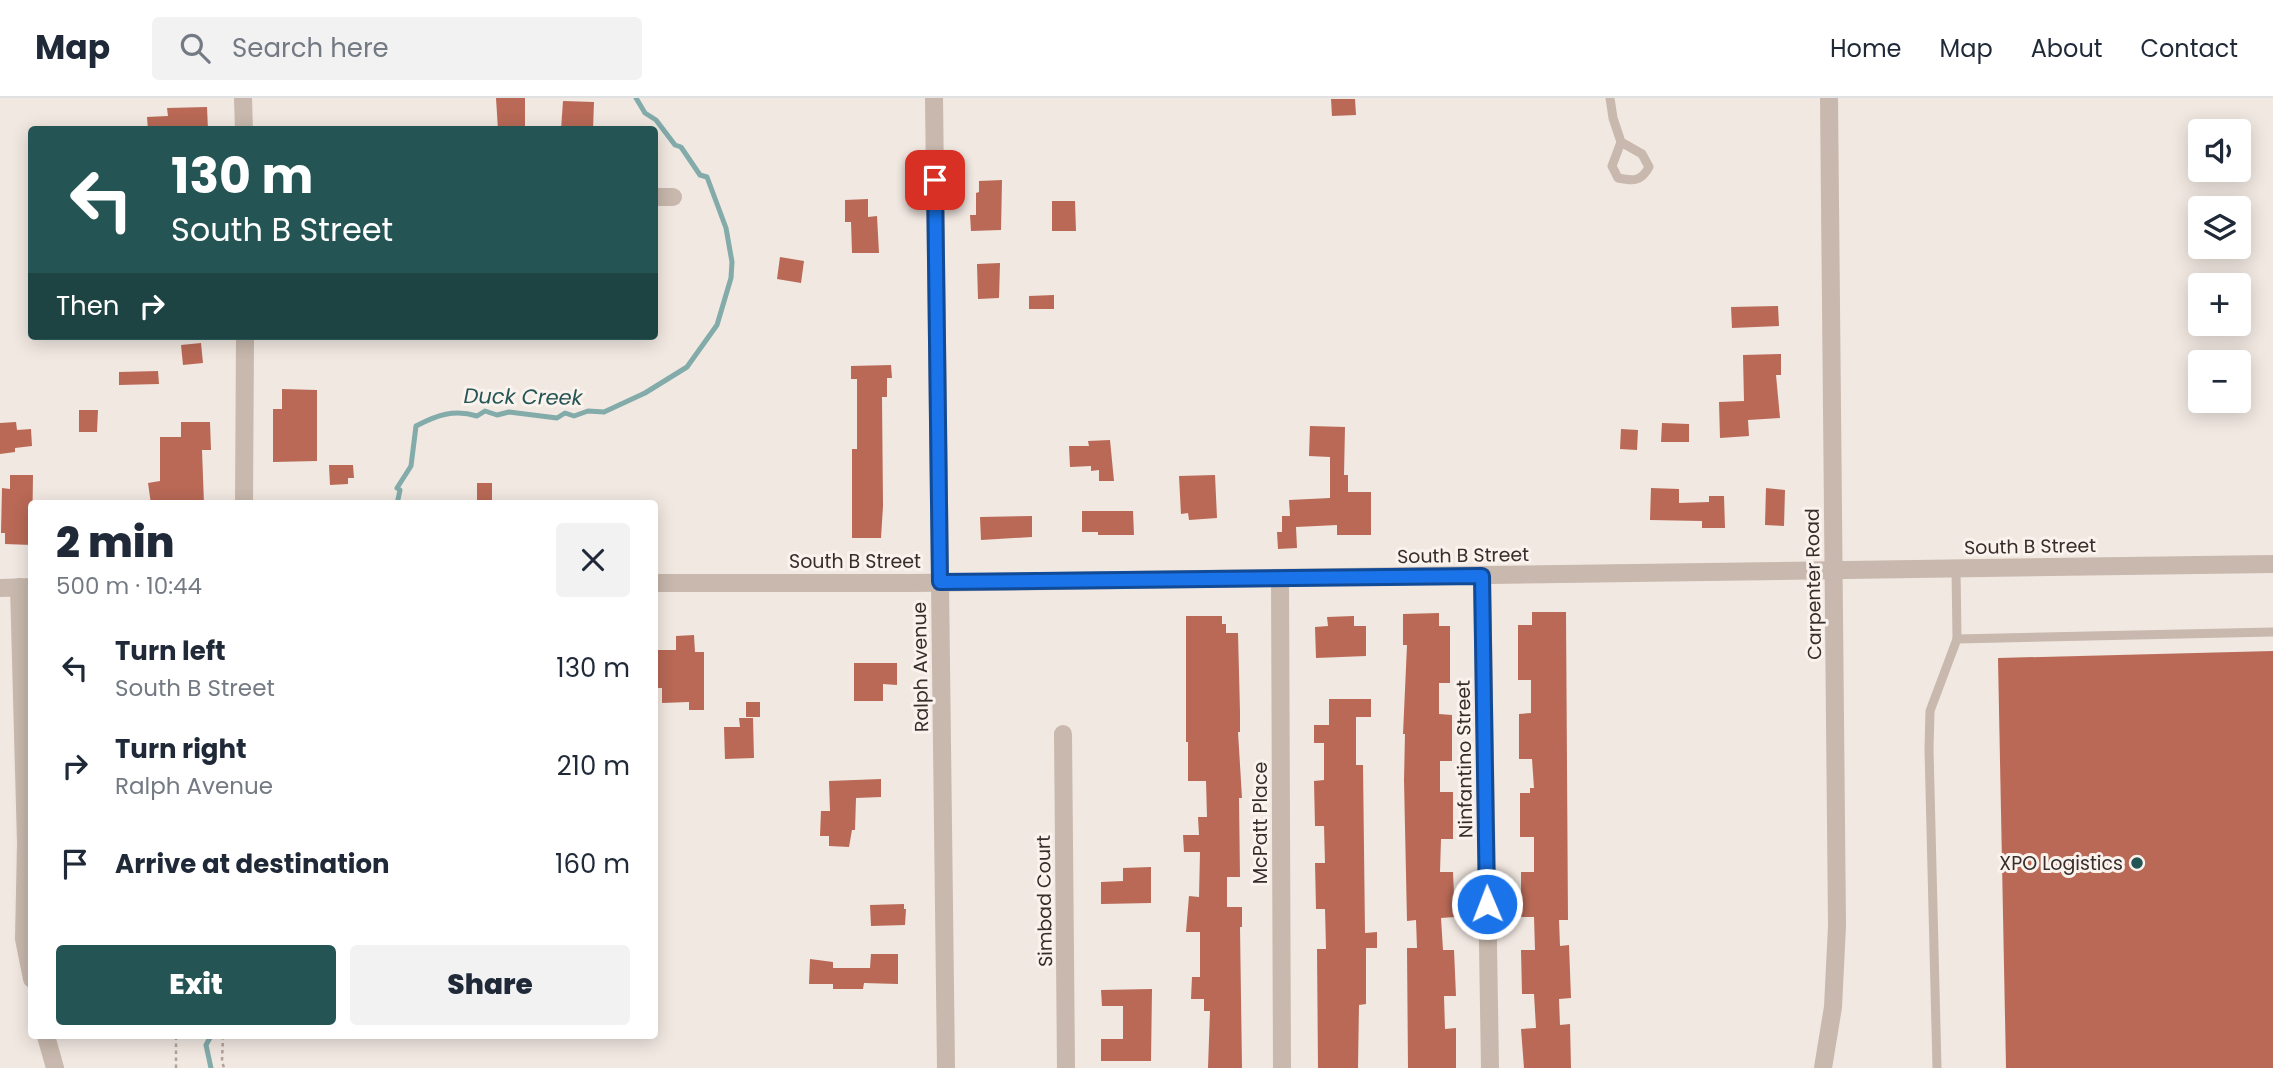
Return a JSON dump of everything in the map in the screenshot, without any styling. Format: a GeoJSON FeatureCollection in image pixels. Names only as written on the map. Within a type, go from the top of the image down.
{"type":"FeatureCollection","features":[{"type":"Feature","properties":{"kind":"street"},"geometry":{"type":"LineString","coordinates":[[243,98],[244,126]]}},
{"type":"Feature","properties":{"kind":"street","name":"Ralph Avenue"},"geometry":{"type":"LineString","coordinates":[[934,98],[946,1068]]}},
{"type":"Feature","properties":{"kind":"street","name":"Carpenter Road"},"geometry":{"type":"LineString","coordinates":[[1823,1068],[1833,1007],[1837,937],[1829,98]]}},
{"type":"Feature","properties":{"kind":"street"},"geometry":{"type":"LineString","coordinates":[[658,197],[673,197]]}},
{"type":"Feature","properties":{"kind":"street"},"geometry":{"type":"LineString","coordinates":[[244,500],[245,340]]}},
{"type":"Feature","properties":{"kind":"street","name":"South B Street"},"geometry":{"type":"LineString","coordinates":[[658,583],[1482,576],[2273,564]]}},
{"type":"Feature","properties":{"kind":"street","name":"Ninfantino Street"},"geometry":{"type":"LineString","coordinates":[[1482,576],[1490,1068]]}},
{"type":"Feature","properties":{"kind":"street","name":"McPatt Place"},"geometry":{"type":"LineString","coordinates":[[1280,578],[1282,1068]]}},
{"type":"Feature","properties":{"kind":"street"},"geometry":{"type":"LineString","coordinates":[[0,587],[25,587],[28,779]]}},
{"type":"Feature","properties":{"kind":"street","name":"Simbad Court"},"geometry":{"type":"LineString","coordinates":[[1063,734],[1066,1068]]}},
{"type":"Feature","properties":{"kind":"street"},"geometry":{"type":"LineString","coordinates":[[28,862],[24,939],[28,959]]}},
{"type":"Feature","properties":{"kind":"street"},"geometry":{"type":"LineString","coordinates":[[47,1039],[55,1068]]}},
{"type":"Feature","properties":{"kind":"lane"},"geometry":{"type":"LineString","coordinates":[[1610,98],[1621,142],[1612,166],[1618,178],[1633,181],[1641,178],[1649,167],[1642,154],[1621,142]]}},
{"type":"Feature","properties":{"kind":"lane"},"geometry":{"type":"LineString","coordinates":[[1937,1068],[1930,711],[1957,639],[1956,568]]}},
{"type":"Feature","properties":{"kind":"lane"},"geometry":{"type":"LineString","coordinates":[[1957,639],[2273,632]]}},
{"type":"Feature","properties":{"kind":"path"},"geometry":{"type":"LineString","coordinates":[[176,1039],[176,1068]]}},
{"type":"Feature","properties":{"kind":"path"},"geometry":{"type":"LineString","coordinates":[[223,1039],[222,1061],[225,1068]]}},
{"type":"Feature","properties":{"kind":"building"},"geometry":{"type":"Polygon","coordinates":[[[496,98],[525,98],[525,126],[498,126],[496,98]]]}},
{"type":"Feature","properties":{"kind":"building"},"geometry":{"type":"Polygon","coordinates":[[[1331,99],[1355,99],[1356,115],[1332,116],[1331,99]]]}},
{"type":"Feature","properties":{"kind":"building"},"geometry":{"type":"Polygon","coordinates":[[[563,101],[594,102],[593,126],[561,126],[563,101]]]}},
{"type":"Feature","properties":{"kind":"building"},"geometry":{"type":"Polygon","coordinates":[[[207,107],[208,126],[148,126],[147,117],[168,116],[167,108],[207,107]]]}},
{"type":"Feature","properties":{"kind":"building"},"geometry":{"type":"Polygon","coordinates":[[[1002,180],[1001,230],[971,231],[970,215],[976,215],[979,181],[1002,180]]]}},
{"type":"Feature","properties":{"kind":"building"},"geometry":{"type":"Polygon","coordinates":[[[868,199],[868,217],[877,216],[879,253],[852,253],[851,222],[845,222],[845,200],[868,199]]]}},
{"type":"Feature","properties":{"kind":"building"},"geometry":{"type":"Polygon","coordinates":[[[1052,201],[1075,201],[1076,231],[1052,231],[1052,201]]]}},
{"type":"Feature","properties":{"kind":"building"},"geometry":{"type":"Polygon","coordinates":[[[780,257],[804,261],[801,283],[777,279],[780,257]]]}},
{"type":"Feature","properties":{"kind":"building"},"geometry":{"type":"Polygon","coordinates":[[[1000,263],[999,298],[978,299],[977,264],[1000,263]]]}},
{"type":"Feature","properties":{"kind":"building"},"geometry":{"type":"Polygon","coordinates":[[[1054,295],[1054,309],[1029,309],[1029,296],[1054,295]]]}},
{"type":"Feature","properties":{"kind":"building"},"geometry":{"type":"Polygon","coordinates":[[[1778,306],[1779,326],[1732,328],[1731,307],[1778,306]]]}},
{"type":"Feature","properties":{"kind":"building"},"geometry":{"type":"Polygon","coordinates":[[[201,343],[203,363],[183,365],[181,345],[201,343]]]}},
{"type":"Feature","properties":{"kind":"building"},"geometry":{"type":"Polygon","coordinates":[[[1781,354],[1781,375],[1776,375],[1780,418],[1748,420],[1749,436],[1720,438],[1719,402],[1744,401],[1743,355],[1781,354]]]}},
{"type":"Feature","properties":{"kind":"building"},"geometry":{"type":"Polygon","coordinates":[[[891,365],[892,378],[887,378],[887,397],[882,397],[881,538],[852,538],[852,449],[857,449],[857,379],[851,379],[851,366],[891,365]]]}},
{"type":"Feature","properties":{"kind":"building"},"geometry":{"type":"Polygon","coordinates":[[[158,371],[159,384],[119,385],[119,372],[158,371]]]}},
{"type":"Feature","properties":{"kind":"building"},"geometry":{"type":"Polygon","coordinates":[[[282,389],[317,390],[317,461],[273,462],[273,409],[282,409],[282,389]]]}},
{"type":"Feature","properties":{"kind":"building"},"geometry":{"type":"Polygon","coordinates":[[[79,410],[98,410],[97,432],[79,432],[79,410]]]}},
{"type":"Feature","properties":{"kind":"building"},"geometry":{"type":"Polygon","coordinates":[[[16,422],[17,430],[31,429],[32,446],[15,448],[15,452],[0,454],[0,423],[16,422]]]}},
{"type":"Feature","properties":{"kind":"building"},"geometry":{"type":"Polygon","coordinates":[[[181,422],[210,422],[211,450],[202,450],[204,500],[150,500],[148,483],[160,481],[160,437],[181,437],[181,422]]]}},
{"type":"Feature","properties":{"kind":"building"},"geometry":{"type":"Polygon","coordinates":[[[1662,423],[1689,424],[1689,442],[1661,442],[1662,423]]]}},
{"type":"Feature","properties":{"kind":"building"},"geometry":{"type":"Polygon","coordinates":[[[1310,426],[1345,427],[1344,475],[1348,475],[1348,492],[1371,492],[1371,535],[1337,535],[1337,525],[1296,527],[1297,548],[1278,549],[1277,532],[1282,532],[1282,516],[1290,516],[1289,500],[1330,498],[1330,457],[1309,456],[1310,426]]]}},
{"type":"Feature","properties":{"kind":"building"},"geometry":{"type":"Polygon","coordinates":[[[1621,429],[1638,430],[1637,450],[1620,449],[1621,429]]]}},
{"type":"Feature","properties":{"kind":"building"},"geometry":{"type":"Polygon","coordinates":[[[1110,440],[1114,481],[1099,481],[1099,470],[1091,471],[1091,466],[1070,467],[1069,446],[1089,446],[1088,441],[1110,440]]]}},
{"type":"Feature","properties":{"kind":"building"},"geometry":{"type":"Polygon","coordinates":[[[329,465],[353,465],[354,478],[348,478],[348,484],[330,485],[329,465]]]}},
{"type":"Feature","properties":{"kind":"building"},"geometry":{"type":"Polygon","coordinates":[[[10,475],[33,475],[33,500],[28,500],[28,545],[5,544],[5,533],[1,533],[2,488],[10,489],[10,475]]]}},
{"type":"Feature","properties":{"kind":"building"},"geometry":{"type":"Polygon","coordinates":[[[1215,475],[1217,518],[1189,520],[1188,513],[1181,514],[1179,476],[1215,475]]]}},
{"type":"Feature","properties":{"kind":"building"},"geometry":{"type":"Polygon","coordinates":[[[477,483],[492,483],[492,500],[477,500],[477,483]]]}},
{"type":"Feature","properties":{"kind":"building"},"geometry":{"type":"Polygon","coordinates":[[[1651,488],[1679,489],[1679,503],[1709,502],[1709,496],[1724,496],[1725,528],[1702,528],[1702,521],[1650,520],[1651,488]]]}},
{"type":"Feature","properties":{"kind":"building"},"geometry":{"type":"Polygon","coordinates":[[[1766,488],[1785,490],[1784,526],[1765,525],[1766,488]]]}},
{"type":"Feature","properties":{"kind":"building"},"geometry":{"type":"Polygon","coordinates":[[[1082,511],[1133,511],[1134,535],[1082,532],[1082,511]]]}},
{"type":"Feature","properties":{"kind":"building"},"geometry":{"type":"Polygon","coordinates":[[[1032,516],[1032,537],[981,540],[980,517],[1032,516]]]}},
{"type":"Feature","properties":{"kind":"building"},"geometry":{"type":"Polygon","coordinates":[[[1532,612],[1566,612],[1568,920],[1559,920],[1560,946],[1569,945],[1571,998],[1559,999],[1560,1025],[1570,1024],[1571,1068],[1524,1068],[1521,1029],[1536,1028],[1534,994],[1522,994],[1521,950],[1535,950],[1534,917],[1521,917],[1521,872],[1534,872],[1534,837],[1520,837],[1520,793],[1530,793],[1530,788],[1534,788],[1532,759],[1519,759],[1519,714],[1531,713],[1531,680],[1518,680],[1518,625],[1532,625],[1532,612]]]}},
{"type":"Feature","properties":{"kind":"building"},"geometry":{"type":"Polygon","coordinates":[[[1439,613],[1439,626],[1450,626],[1450,683],[1439,683],[1439,714],[1452,715],[1452,761],[1440,761],[1440,792],[1453,792],[1453,839],[1441,839],[1440,872],[1453,872],[1455,917],[1441,918],[1443,950],[1454,950],[1456,996],[1444,996],[1445,1029],[1456,1028],[1456,1068],[1408,1068],[1407,948],[1417,948],[1416,920],[1407,921],[1403,734],[1407,645],[1403,645],[1403,614],[1439,613]]]}},
{"type":"Feature","properties":{"kind":"building"},"geometry":{"type":"Polygon","coordinates":[[[1186,616],[1222,616],[1226,633],[1238,633],[1238,732],[1242,798],[1239,798],[1240,877],[1227,877],[1227,907],[1242,907],[1242,1068],[1208,1068],[1210,1011],[1204,1011],[1204,999],[1191,999],[1192,977],[1200,977],[1200,932],[1186,932],[1189,896],[1199,897],[1200,852],[1184,852],[1183,835],[1199,835],[1198,817],[1207,817],[1206,781],[1188,781],[1186,616]]]}},
{"type":"Feature","properties":{"kind":"building"},"geometry":{"type":"Polygon","coordinates":[[[1354,616],[1354,626],[1366,626],[1366,656],[1316,658],[1315,627],[1328,626],[1327,617],[1354,616]]]}},
{"type":"Feature","properties":{"kind":"building"},"geometry":{"type":"Polygon","coordinates":[[[694,635],[695,652],[704,652],[704,710],[689,710],[689,702],[662,703],[662,688],[658,688],[658,650],[676,650],[676,636],[694,635]]]}},
{"type":"Feature","properties":{"kind":"building","name":"XPO Logistics"},"geometry":{"type":"Polygon","coordinates":[[[2273,651],[2273,1068],[2006,1068],[1998,658],[2273,651]]]}},
{"type":"Feature","properties":{"kind":"building"},"geometry":{"type":"Polygon","coordinates":[[[854,663],[897,663],[897,685],[883,684],[883,701],[854,701],[854,663]]]}},
{"type":"Feature","properties":{"kind":"building"},"geometry":{"type":"Polygon","coordinates":[[[1329,699],[1371,699],[1371,717],[1356,717],[1356,765],[1363,765],[1365,933],[1377,932],[1377,948],[1366,948],[1366,1004],[1359,1005],[1358,1068],[1318,1068],[1317,949],[1326,949],[1325,909],[1316,909],[1315,863],[1325,863],[1324,826],[1315,826],[1314,781],[1324,780],[1324,743],[1314,743],[1314,725],[1329,725],[1329,699]]]}},
{"type":"Feature","properties":{"kind":"building"},"geometry":{"type":"Polygon","coordinates":[[[746,702],[760,702],[760,717],[746,717],[746,702]]]}},
{"type":"Feature","properties":{"kind":"building"},"geometry":{"type":"Polygon","coordinates":[[[739,718],[753,718],[754,758],[725,759],[724,727],[740,727],[739,718]]]}},
{"type":"Feature","properties":{"kind":"building"},"geometry":{"type":"Polygon","coordinates":[[[881,779],[881,797],[856,798],[855,830],[852,830],[849,847],[829,846],[829,836],[820,836],[821,811],[830,811],[829,781],[881,779]]]}},
{"type":"Feature","properties":{"kind":"building"},"geometry":{"type":"Polygon","coordinates":[[[1151,867],[1151,903],[1101,904],[1101,882],[1123,881],[1123,868],[1151,867]]]}},
{"type":"Feature","properties":{"kind":"building"},"geometry":{"type":"Polygon","coordinates":[[[904,904],[905,925],[871,926],[870,905],[904,904]]]}},
{"type":"Feature","properties":{"kind":"building"},"geometry":{"type":"Polygon","coordinates":[[[871,954],[898,954],[898,984],[864,983],[863,989],[833,989],[833,984],[809,984],[810,959],[833,962],[833,968],[870,968],[871,954]]]}},
{"type":"Feature","properties":{"kind":"building"},"geometry":{"type":"Polygon","coordinates":[[[1152,989],[1151,1061],[1101,1061],[1101,1039],[1123,1039],[1123,1006],[1102,1006],[1101,990],[1152,989]]]}},
{"type":"Feature","properties":{"kind":"waterway","name":"Duck Creek"},"geometry":{"type":"LineString","coordinates":[[398,500],[400,490],[397,488],[411,466],[416,426],[438,416],[453,413],[477,416],[485,411],[497,415],[509,412],[557,418],[565,413],[574,416],[588,411],[604,412],[645,393],[687,367],[717,325],[731,278],[732,262],[726,228],[707,177],[700,175],[681,147],[675,145],[656,120],[645,113],[636,98]]}},
{"type":"Feature","properties":{"kind":"waterway","name":"Duck Creek"},"geometry":{"type":"LineString","coordinates":[[209,1039],[206,1045],[211,1068]]}},
{"type":"Feature","properties":{"kind":"place","name":"XPO Logistics"},"geometry":{"type":"Point","coordinates":[2137,863]}},
{"type":"Feature","properties":{"kind":"route"},"geometry":{"type":"LineString","coordinates":[[935,180],[940,582],[1482,576],[1487,904]]}}]}
